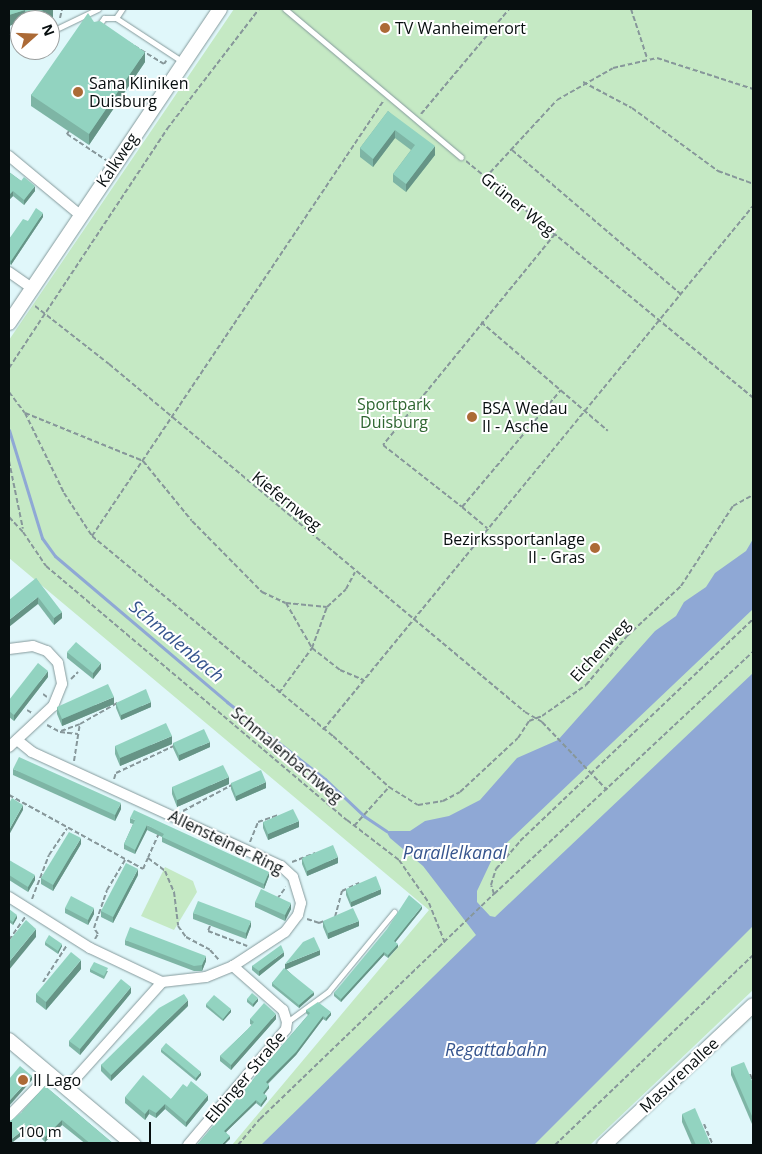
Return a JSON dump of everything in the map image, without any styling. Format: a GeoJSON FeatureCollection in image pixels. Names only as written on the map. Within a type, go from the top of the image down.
{"type":"FeatureCollection","features":[{"type":"Feature","properties":{"kind":"main road","name":"Kalkweg"},"geometry":{"type":"LineString","coordinates":[[9,323],[220,9]]}},
{"type":"Feature","properties":{"kind":"main road","name":"Masurenallee"},"geometry":{"type":"LineString","coordinates":[[604,1145],[753,1005]]}},
{"type":"Feature","properties":{"kind":"main road"},"geometry":{"type":"LineString","coordinates":[[9,1040],[134,1145]]}},
{"type":"Feature","properties":{"kind":"street"},"geometry":{"type":"LineString","coordinates":[[9,156],[80,215]]}},
{"type":"Feature","properties":{"kind":"street"},"geometry":{"type":"LineString","coordinates":[[9,272],[28,294]]}},
{"type":"Feature","properties":{"kind":"street"},"geometry":{"type":"LineString","coordinates":[[9,648],[33,646],[48,651],[58,663],[62,690],[53,706],[9,747]]}},
{"type":"Feature","properties":{"kind":"street","name":"Allensteiner Ring"},"geometry":{"type":"LineString","coordinates":[[17,740],[32,752],[281,866],[293,877],[301,904],[298,915]]}},
{"type":"Feature","properties":{"kind":"street"},"geometry":{"type":"LineString","coordinates":[[9,897],[90,948],[162,982],[206,977],[233,966],[285,932],[298,915]]}},
{"type":"Feature","properties":{"kind":"street","name":"Elbinger Straße"},"geometry":{"type":"LineString","coordinates":[[188,1145],[286,1029],[288,1022],[283,1010],[233,966]]}},
{"type":"Feature","properties":{"kind":"street"},"geometry":{"type":"LineString","coordinates":[[67,1088],[162,982]]}},
{"type":"Feature","properties":{"kind":"street"},"geometry":{"type":"LineString","coordinates":[[9,1116],[50,1074]]}},
{"type":"Feature","properties":{"kind":"lane"},"geometry":{"type":"LineString","coordinates":[[60,27],[98,9]]}},
{"type":"Feature","properties":{"kind":"lane"},"geometry":{"type":"LineString","coordinates":[[116,18],[122,9]]}},
{"type":"Feature","properties":{"kind":"lane"},"geometry":{"type":"LineString","coordinates":[[285,9],[461,157]]}},
{"type":"Feature","properties":{"kind":"lane"},"geometry":{"type":"LineString","coordinates":[[96,29],[104,18],[116,18],[183,62]]}},
{"type":"Feature","properties":{"kind":"lane"},"geometry":{"type":"LineString","coordinates":[[288,1022],[328,992],[394,912]]}},
{"type":"Feature","properties":{"kind":"path"},"geometry":{"type":"LineString","coordinates":[[9,368],[167,129],[259,9]]}},
{"type":"Feature","properties":{"kind":"path"},"geometry":{"type":"LineString","coordinates":[[417,120],[509,9]]}},
{"type":"Feature","properties":{"kind":"path"},"geometry":{"type":"LineString","coordinates":[[631,9],[647,58]]}},
{"type":"Feature","properties":{"kind":"path"},"geometry":{"type":"LineString","coordinates":[[124,48],[129,41],[164,64],[171,54]]}},
{"type":"Feature","properties":{"kind":"path"},"geometry":{"type":"LineString","coordinates":[[485,178],[544,112],[583,82],[613,68],[647,58],[684,65],[753,89]]}},
{"type":"Feature","properties":{"kind":"path"},"geometry":{"type":"LineString","coordinates":[[583,82],[632,108],[718,171],[753,184]]}},
{"type":"Feature","properties":{"kind":"path"},"geometry":{"type":"LineString","coordinates":[[92,536],[387,95]]}},
{"type":"Feature","properties":{"kind":"path"},"geometry":{"type":"LineString","coordinates":[[69,131],[67,134],[114,165]]}},
{"type":"Feature","properties":{"kind":"path"},"geometry":{"type":"LineString","coordinates":[[512,150],[626,244],[682,295]]}},
{"type":"Feature","properties":{"kind":"path","name":"Grüner Weg"},"geometry":{"type":"LineString","coordinates":[[461,157],[753,398]]}},
{"type":"Feature","properties":{"kind":"path"},"geometry":{"type":"LineString","coordinates":[[324,730],[412,618],[587,411],[753,206]]}},
{"type":"Feature","properties":{"kind":"path"},"geometry":{"type":"LineString","coordinates":[[488,529],[383,445],[481,322],[555,234]]}},
{"type":"Feature","properties":{"kind":"path","name":"Kiefernweg"},"geometry":{"type":"LineString","coordinates":[[28,294],[44,313],[356,572],[536,718],[555,735],[607,790]]}},
{"type":"Feature","properties":{"kind":"path"},"geometry":{"type":"LineString","coordinates":[[481,322],[608,431]]}},
{"type":"Feature","properties":{"kind":"path"},"geometry":{"type":"LineString","coordinates":[[462,508],[561,390]]}},
{"type":"Feature","properties":{"kind":"path","name":"Eichenweg"},"geometry":{"type":"LineString","coordinates":[[9,392],[25,413],[64,493],[92,536],[324,730],[389,787],[418,805],[448,799],[472,781],[518,738],[526,724],[597,675],[628,636],[681,586],[733,506],[753,495]]}},
{"type":"Feature","properties":{"kind":"path"},"geometry":{"type":"LineString","coordinates":[[25,413],[143,461],[192,521],[262,592],[286,603],[327,607]]}},
{"type":"Feature","properties":{"kind":"path"},"geometry":{"type":"LineString","coordinates":[[9,461],[23,532]]}},
{"type":"Feature","properties":{"kind":"path","name":"Schmalenbachweg"},"geometry":{"type":"LineString","coordinates":[[9,517],[23,532],[46,566],[354,826],[399,860],[410,873],[429,903],[445,943]]}},
{"type":"Feature","properties":{"kind":"path"},"geometry":{"type":"LineString","coordinates":[[279,693],[312,648],[327,607],[346,588],[356,572]]}},
{"type":"Feature","properties":{"kind":"path"},"geometry":{"type":"LineString","coordinates":[[286,603],[312,648],[340,670],[363,680]]}},
{"type":"Feature","properties":{"kind":"path"},"geometry":{"type":"LineString","coordinates":[[494,894],[491,885],[496,869],[520,841],[753,619]]}},
{"type":"Feature","properties":{"kind":"path"},"geometry":{"type":"LineString","coordinates":[[238,1145],[260,1119],[487,903],[494,894],[753,652]]}},
{"type":"Feature","properties":{"kind":"path"},"geometry":{"type":"LineString","coordinates":[[60,732],[80,724],[125,699]]}},
{"type":"Feature","properties":{"kind":"path"},"geometry":{"type":"LineString","coordinates":[[38,721],[60,732],[78,734]]}},
{"type":"Feature","properties":{"kind":"path"},"geometry":{"type":"LineString","coordinates":[[72,770],[80,724]]}},
{"type":"Feature","properties":{"kind":"path"},"geometry":{"type":"LineString","coordinates":[[109,787],[116,773],[170,750],[179,741]]}},
{"type":"Feature","properties":{"kind":"path"},"geometry":{"type":"LineString","coordinates":[[175,818],[176,814],[226,791],[236,782]]}},
{"type":"Feature","properties":{"kind":"path"},"geometry":{"type":"LineString","coordinates":[[354,826],[389,787]]}},
{"type":"Feature","properties":{"kind":"path"},"geometry":{"type":"LineString","coordinates":[[9,796],[143,869],[160,832]]}},
{"type":"Feature","properties":{"kind":"path"},"geometry":{"type":"LineString","coordinates":[[247,851],[258,822],[278,815]]}},
{"type":"Feature","properties":{"kind":"path"},"geometry":{"type":"LineString","coordinates":[[9,940],[28,909],[49,855],[67,828]]}},
{"type":"Feature","properties":{"kind":"path"},"geometry":{"type":"LineString","coordinates":[[281,866],[315,852]]}},
{"type":"Feature","properties":{"kind":"path"},"geometry":{"type":"LineString","coordinates":[[148,858],[165,871],[174,892],[178,926],[182,932],[210,950],[222,963],[233,966]]}},
{"type":"Feature","properties":{"kind":"path"},"geometry":{"type":"LineString","coordinates":[[90,948],[98,934],[94,928],[107,890],[125,859]]}},
{"type":"Feature","properties":{"kind":"path"},"geometry":{"type":"LineString","coordinates":[[276,901],[293,877]]}},
{"type":"Feature","properties":{"kind":"path"},"geometry":{"type":"LineString","coordinates":[[298,915],[319,923],[336,916],[342,891],[359,884]]}},
{"type":"Feature","properties":{"kind":"path"},"geometry":{"type":"LineString","coordinates":[[210,926],[208,931],[259,950]]}},
{"type":"Feature","properties":{"kind":"path"},"geometry":{"type":"LineString","coordinates":[[42,982],[72,937]]}},
{"type":"Feature","properties":{"kind":"path"},"geometry":{"type":"LineString","coordinates":[[555,1145],[753,956]]}},
{"type":"Feature","properties":{"kind":"path"},"geometry":{"type":"LineString","coordinates":[[750,1074],[753,1082]]}},
{"type":"Feature","properties":{"kind":"path"},"geometry":{"type":"LineString","coordinates":[[704,1124],[713,1145]]}},
{"type":"Feature","properties":{"kind":"green space","name":"Sportpark Duisburg"},"geometry":{"type":"Polygon","coordinates":[[[234,9],[753,9],[753,990],[590,1145],[232,1145],[429,910],[9,558],[9,340],[234,9]]]}},
{"type":"Feature","properties":{"kind":"green space"},"geometry":{"type":"Polygon","coordinates":[[[165,867],[193,881],[197,892],[174,930],[141,916],[165,867]]]}},
{"type":"Feature","properties":{"kind":"water","name":"Regattabahn"},"geometry":{"type":"Polygon","coordinates":[[[753,539],[753,609],[494,855],[477,891],[477,902],[490,916],[495,917],[753,673],[753,926],[534,1145],[261,1145],[476,935],[423,866],[390,838],[386,831],[410,831],[425,821],[449,816],[480,800],[517,758],[558,740],[655,631],[676,616],[684,602],[706,587],[715,573],[746,551],[753,539]]]}},
{"type":"Feature","properties":{"kind":"building"},"geometry":{"type":"Polygon","coordinates":[[[9,9],[46,9],[10,10],[9,15],[9,9]]]}},
{"type":"Feature","properties":{"kind":"building"},"geometry":{"type":"Polygon","coordinates":[[[88,13],[94,22],[100,21],[145,52],[89,134],[31,95],[55,60],[60,60],[60,53],[88,13]]]}},
{"type":"Feature","properties":{"kind":"building"},"geometry":{"type":"Polygon","coordinates":[[[388,111],[435,146],[406,184],[393,174],[415,145],[395,130],[373,159],[360,148],[388,111]]]}},
{"type":"Feature","properties":{"kind":"building"},"geometry":{"type":"Polygon","coordinates":[[[9,172],[21,181],[24,177],[35,186],[24,200],[13,191],[9,195],[9,172]]]}},
{"type":"Feature","properties":{"kind":"building"},"geometry":{"type":"Polygon","coordinates":[[[36,208],[43,213],[11,261],[9,259],[9,239],[23,219],[28,221],[36,208]]]}},
{"type":"Feature","properties":{"kind":"building"},"geometry":{"type":"Polygon","coordinates":[[[36,578],[62,612],[54,618],[38,597],[9,620],[9,600],[36,578]]]}},
{"type":"Feature","properties":{"kind":"building"},"geometry":{"type":"Polygon","coordinates":[[[76,642],[101,663],[93,673],[67,652],[76,642]]]}},
{"type":"Feature","properties":{"kind":"building"},"geometry":{"type":"Polygon","coordinates":[[[38,663],[48,671],[14,715],[9,711],[9,700],[38,663]]]}},
{"type":"Feature","properties":{"kind":"building"},"geometry":{"type":"Polygon","coordinates":[[[108,684],[114,697],[62,719],[57,707],[108,684]]]}},
{"type":"Feature","properties":{"kind":"building"},"geometry":{"type":"Polygon","coordinates":[[[146,689],[151,702],[121,715],[116,703],[146,689]]]}},
{"type":"Feature","properties":{"kind":"building"},"geometry":{"type":"Polygon","coordinates":[[[166,723],[172,736],[120,758],[115,746],[166,723]]]}},
{"type":"Feature","properties":{"kind":"building"},"geometry":{"type":"Polygon","coordinates":[[[204,729],[210,742],[179,755],[173,743],[204,729]]]}},
{"type":"Feature","properties":{"kind":"building"},"geometry":{"type":"Polygon","coordinates":[[[19,757],[121,803],[115,815],[13,769],[19,757]]]}},
{"type":"Feature","properties":{"kind":"building"},"geometry":{"type":"Polygon","coordinates":[[[223,765],[229,777],[177,800],[172,787],[223,765]]]}},
{"type":"Feature","properties":{"kind":"building"},"geometry":{"type":"Polygon","coordinates":[[[261,770],[266,782],[236,796],[231,783],[261,770]]]}},
{"type":"Feature","properties":{"kind":"building"},"geometry":{"type":"Polygon","coordinates":[[[12,798],[23,805],[9,830],[9,803],[12,798]]]}},
{"type":"Feature","properties":{"kind":"building"},"geometry":{"type":"Polygon","coordinates":[[[293,809],[299,821],[268,834],[263,822],[293,809]]]}},
{"type":"Feature","properties":{"kind":"building"},"geometry":{"type":"Polygon","coordinates":[[[134,810],[269,872],[264,884],[162,837],[164,834],[147,825],[135,850],[124,844],[135,820],[130,818],[134,810]]]}},
{"type":"Feature","properties":{"kind":"building"},"geometry":{"type":"Polygon","coordinates":[[[69,832],[81,838],[53,885],[41,878],[69,832]]]}},
{"type":"Feature","properties":{"kind":"building"},"geometry":{"type":"Polygon","coordinates":[[[333,845],[338,857],[307,871],[302,858],[333,845]]]}},
{"type":"Feature","properties":{"kind":"building"},"geometry":{"type":"Polygon","coordinates":[[[9,860],[35,875],[28,887],[9,875],[9,860]]]}},
{"type":"Feature","properties":{"kind":"building"},"geometry":{"type":"Polygon","coordinates":[[[126,863],[138,869],[113,917],[101,911],[126,863]]]}},
{"type":"Feature","properties":{"kind":"building"},"geometry":{"type":"Polygon","coordinates":[[[376,876],[381,889],[351,902],[346,889],[376,876]]]}},
{"type":"Feature","properties":{"kind":"building"},"geometry":{"type":"Polygon","coordinates":[[[261,889],[291,903],[285,915],[255,902],[261,889]]]}},
{"type":"Feature","properties":{"kind":"building"},"geometry":{"type":"Polygon","coordinates":[[[409,895],[422,906],[394,941],[398,944],[388,955],[384,952],[341,999],[334,993],[387,929],[409,895]]]}},
{"type":"Feature","properties":{"kind":"building"},"geometry":{"type":"Polygon","coordinates":[[[71,896],[94,908],[88,920],[65,908],[71,896]]]}},
{"type":"Feature","properties":{"kind":"building"},"geometry":{"type":"Polygon","coordinates":[[[198,901],[251,921],[246,933],[193,913],[198,901]]]}},
{"type":"Feature","properties":{"kind":"building"},"geometry":{"type":"Polygon","coordinates":[[[353,908],[359,921],[328,933],[323,921],[353,908]]]}},
{"type":"Feature","properties":{"kind":"building"},"geometry":{"type":"Polygon","coordinates":[[[9,909],[17,915],[13,922],[9,919],[9,909]]]}},
{"type":"Feature","properties":{"kind":"building"},"geometry":{"type":"Polygon","coordinates":[[[26,920],[36,929],[9,962],[9,941],[26,920]]]}},
{"type":"Feature","properties":{"kind":"building"},"geometry":{"type":"Polygon","coordinates":[[[130,927],[206,956],[202,965],[194,966],[125,940],[130,927]]]}},
{"type":"Feature","properties":{"kind":"building"},"geometry":{"type":"Polygon","coordinates":[[[49,935],[62,944],[58,951],[45,942],[49,935]]]}},
{"type":"Feature","properties":{"kind":"building"},"geometry":{"type":"Polygon","coordinates":[[[314,937],[320,950],[285,964],[303,942],[314,937]]]}},
{"type":"Feature","properties":{"kind":"building"},"geometry":{"type":"Polygon","coordinates":[[[281,945],[284,952],[259,971],[252,966],[281,945]]]}},
{"type":"Feature","properties":{"kind":"building"},"geometry":{"type":"Polygon","coordinates":[[[71,952],[81,960],[46,1002],[36,994],[71,952]]]}},
{"type":"Feature","properties":{"kind":"building"},"geometry":{"type":"Polygon","coordinates":[[[94,962],[108,968],[104,976],[90,969],[94,962]]]}},
{"type":"Feature","properties":{"kind":"building"},"geometry":{"type":"Polygon","coordinates":[[[284,968],[314,992],[299,1005],[272,983],[284,968]]]}},
{"type":"Feature","properties":{"kind":"building"},"geometry":{"type":"Polygon","coordinates":[[[121,979],[131,987],[80,1049],[69,1041],[121,979]]]}},
{"type":"Feature","properties":{"kind":"building"},"geometry":{"type":"Polygon","coordinates":[[[252,993],[258,998],[253,1004],[247,999],[252,993]]]}},
{"type":"Feature","properties":{"kind":"building"},"geometry":{"type":"Polygon","coordinates":[[[184,994],[188,1000],[111,1075],[101,1065],[159,1008],[184,994]]]}},
{"type":"Feature","properties":{"kind":"building"},"geometry":{"type":"Polygon","coordinates":[[[214,995],[231,1009],[223,1019],[206,1004],[214,995]]]}},
{"type":"Feature","properties":{"kind":"building"},"geometry":{"type":"Polygon","coordinates":[[[318,1002],[331,1012],[326,1018],[323,1016],[296,1052],[266,1082],[269,1085],[263,1093],[267,1096],[261,1104],[256,1100],[224,1131],[230,1136],[221,1145],[197,1145],[310,1013],[306,1010],[318,1002]]]}},
{"type":"Feature","properties":{"kind":"building"},"geometry":{"type":"Polygon","coordinates":[[[264,1003],[276,1014],[231,1065],[220,1056],[254,1022],[250,1019],[264,1003]]]}},
{"type":"Feature","properties":{"kind":"building"},"geometry":{"type":"Polygon","coordinates":[[[166,1043],[201,1072],[196,1078],[161,1049],[166,1043]]]}},
{"type":"Feature","properties":{"kind":"building"},"geometry":{"type":"Polygon","coordinates":[[[744,1062],[753,1083],[753,1116],[731,1067],[744,1062]]]}},
{"type":"Feature","properties":{"kind":"building"},"geometry":{"type":"Polygon","coordinates":[[[20,1066],[32,1076],[9,1101],[9,1079],[20,1066]]]}},
{"type":"Feature","properties":{"kind":"building"},"geometry":{"type":"Polygon","coordinates":[[[143,1075],[171,1099],[183,1084],[187,1087],[191,1081],[208,1095],[186,1122],[165,1104],[156,1113],[149,1109],[145,1114],[125,1097],[143,1075]]]}},
{"type":"Feature","properties":{"kind":"building"},"geometry":{"type":"Polygon","coordinates":[[[45,1086],[115,1145],[92,1145],[62,1120],[45,1137],[31,1124],[9,1141],[9,1122],[22,1112],[45,1086]]]}},
{"type":"Feature","properties":{"kind":"building"},"geometry":{"type":"Polygon","coordinates":[[[695,1108],[711,1145],[696,1145],[682,1114],[695,1108]]]}},
{"type":"Feature","properties":{"kind":"waterway","name":"Schmalenbach"},"geometry":{"type":"LineString","coordinates":[[9,430],[42,538],[55,556],[227,702],[325,779],[364,816],[386,831]]}},
{"type":"Feature","properties":{"kind":"place","name":"TV Wanheimerort"},"geometry":{"type":"Point","coordinates":[385,28]}},
{"type":"Feature","properties":{"kind":"place","name":"Sana Kliniken Duisburg"},"geometry":{"type":"Point","coordinates":[78,92]}},
{"type":"Feature","properties":{"kind":"place","name":"BSA Wedau II - Asche"},"geometry":{"type":"Point","coordinates":[472,417]}},
{"type":"Feature","properties":{"kind":"place","name":"Bezirkssportanlage II - Gras"},"geometry":{"type":"Point","coordinates":[595,548]}},
{"type":"Feature","properties":{"kind":"place","name":"Il Lago"},"geometry":{"type":"Point","coordinates":[23,1080]}},
{"type":"Feature","properties":{"kind":"water label","name":"Parallelkanal"},"geometry":{"type":"Point","coordinates":[455,852]}}]}
